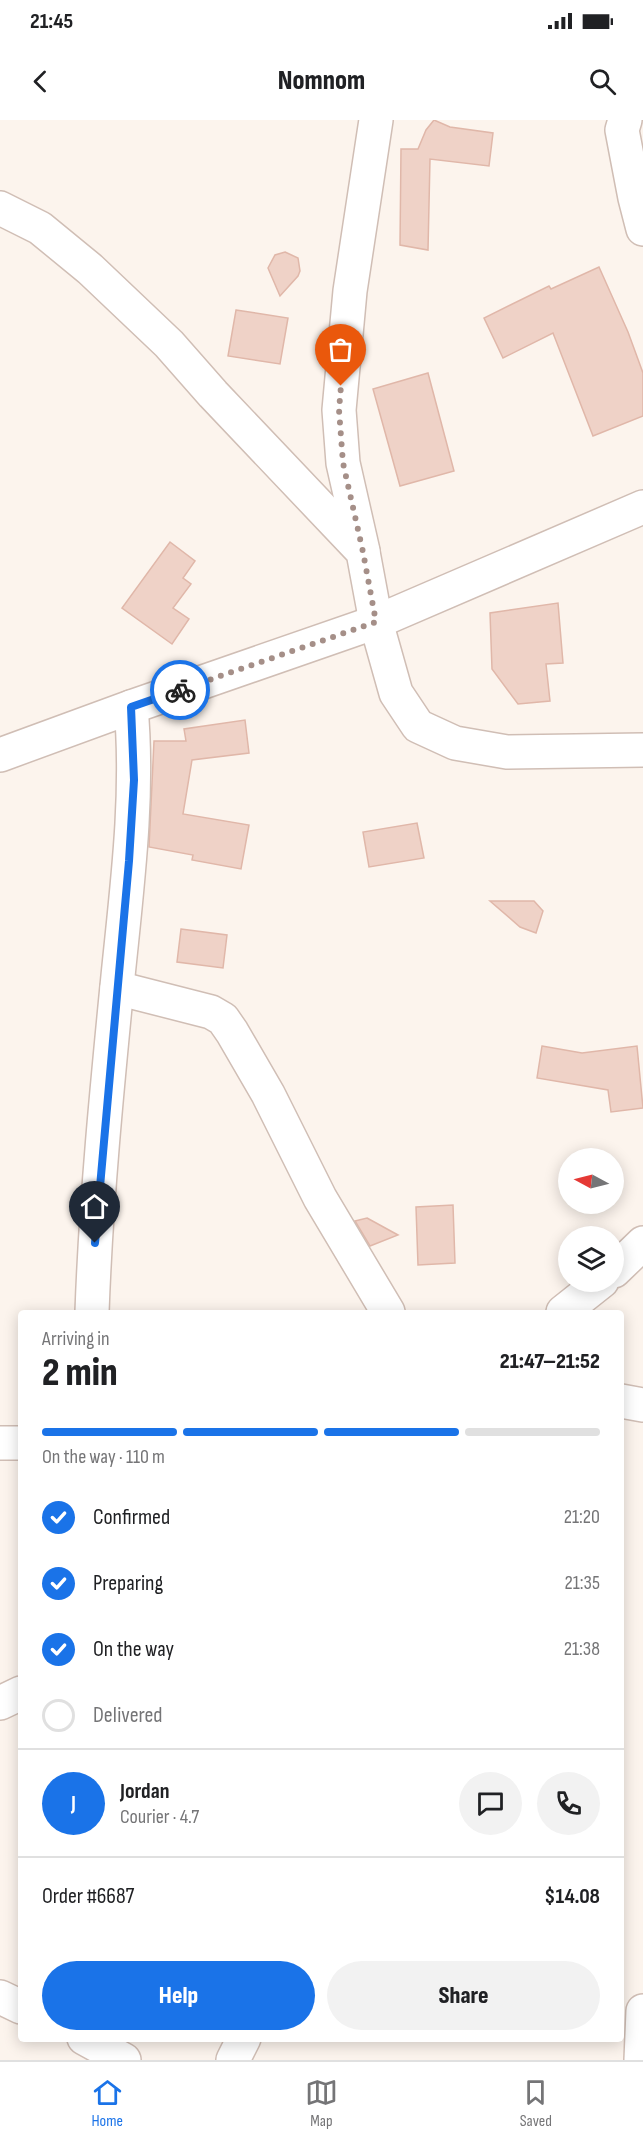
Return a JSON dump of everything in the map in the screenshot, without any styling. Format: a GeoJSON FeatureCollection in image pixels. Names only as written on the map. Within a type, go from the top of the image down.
{"type":"FeatureCollection","features":[{"type":"Feature","properties":{"kind":"street"},"geometry":{"type":"LineString","coordinates":[[376,120],[350,291],[339,410],[343,463],[376,622],[396,693],[418,726],[455,743],[507,752],[643,750]]}},
{"type":"Feature","properties":{"kind":"street"},"geometry":{"type":"LineString","coordinates":[[625,120],[622,130],[643,229]]}},
{"type":"Feature","properties":{"kind":"street"},"geometry":{"type":"LineString","coordinates":[[0,208],[40,228],[90,269],[168,344],[363,552]]}},
{"type":"Feature","properties":{"kind":"street"},"geometry":{"type":"LineString","coordinates":[[0,755],[376,622],[643,507]]}},
{"type":"Feature","properties":{"kind":"street"},"geometry":{"type":"LineString","coordinates":[[92,1310],[95,1243],[134,780],[131,707]]}},
{"type":"Feature","properties":{"kind":"street"},"geometry":{"type":"LineString","coordinates":[[117,988],[211,1011],[223,1019],[268,1094],[320,1198],[387,1310]]}},
{"type":"Feature","properties":{"kind":"street"},"geometry":{"type":"LineString","coordinates":[[624,1261],[643,1243]]}},
{"type":"Feature","properties":{"kind":"street"},"geometry":{"type":"LineString","coordinates":[[566,1310],[588,1292]]}},
{"type":"Feature","properties":{"kind":"street"},"geometry":{"type":"LineString","coordinates":[[624,1402],[643,1405]]}},
{"type":"Feature","properties":{"kind":"street"},"geometry":{"type":"LineString","coordinates":[[0,1443],[18,1443]]}},
{"type":"Feature","properties":{"kind":"street"},"geometry":{"type":"LineString","coordinates":[[0,1703],[18,1694]]}},
{"type":"Feature","properties":{"kind":"street"},"geometry":{"type":"LineString","coordinates":[[0,1997],[18,2006]]}},
{"type":"Feature","properties":{"kind":"street"},"geometry":{"type":"LineString","coordinates":[[641,2060],[643,2011]]}},
{"type":"Feature","properties":{"kind":"street"},"geometry":{"type":"LineString","coordinates":[[92,2042],[124,2060]]}},
{"type":"Feature","properties":{"kind":"street"},"geometry":{"type":"LineString","coordinates":[[233,2060],[242,2042]]}},
{"type":"Feature","properties":{"kind":"building"},"geometry":{"type":"Polygon","coordinates":[[[434,120],[450,127],[493,133],[489,166],[430,159],[428,250],[400,245],[401,149],[418,149],[426,130],[434,120]]]}},
{"type":"Feature","properties":{"kind":"building"},"geometry":{"type":"Polygon","coordinates":[[[285,252],[298,258],[300,271],[280,296],[268,268],[275,255],[285,252]]]}},
{"type":"Feature","properties":{"kind":"building"},"geometry":{"type":"Polygon","coordinates":[[[599,267],[628,332],[643,373],[643,416],[593,436],[553,333],[503,358],[484,318],[549,286],[551,289],[599,267]]]}},
{"type":"Feature","properties":{"kind":"building"},"geometry":{"type":"Polygon","coordinates":[[[236,310],[288,318],[280,364],[228,356],[236,310]]]}},
{"type":"Feature","properties":{"kind":"building"},"geometry":{"type":"Polygon","coordinates":[[[428,373],[454,471],[400,486],[373,389],[428,373]]]}},
{"type":"Feature","properties":{"kind":"building"},"geometry":{"type":"Polygon","coordinates":[[[170,542],[195,561],[183,578],[191,584],[173,608],[189,619],[172,644],[122,608],[170,542]]]}},
{"type":"Feature","properties":{"kind":"building"},"geometry":{"type":"Polygon","coordinates":[[[558,603],[563,663],[546,664],[550,701],[518,704],[492,669],[490,613],[558,603]]]}},
{"type":"Feature","properties":{"kind":"building"},"geometry":{"type":"Polygon","coordinates":[[[245,720],[249,753],[192,760],[183,814],[249,825],[241,869],[192,860],[193,855],[149,847],[154,741],[186,741],[184,729],[245,720]]]}},
{"type":"Feature","properties":{"kind":"building"},"geometry":{"type":"Polygon","coordinates":[[[417,823],[424,858],[369,867],[363,832],[417,823]]]}},
{"type":"Feature","properties":{"kind":"building"},"geometry":{"type":"Polygon","coordinates":[[[490,901],[534,901],[543,911],[536,933],[520,927],[490,901]]]}},
{"type":"Feature","properties":{"kind":"building"},"geometry":{"type":"Polygon","coordinates":[[[181,929],[227,935],[223,968],[177,962],[181,929]]]}},
{"type":"Feature","properties":{"kind":"building"},"geometry":{"type":"Polygon","coordinates":[[[542,1046],[582,1053],[637,1046],[643,1108],[611,1112],[608,1090],[537,1078],[542,1046]]]}},
{"type":"Feature","properties":{"kind":"building"},"geometry":{"type":"Polygon","coordinates":[[[453,1205],[455,1263],[418,1265],[416,1207],[453,1205]]]}},
{"type":"Feature","properties":{"kind":"building"},"geometry":{"type":"Polygon","coordinates":[[[367,1218],[398,1235],[370,1246],[355,1221],[367,1218]]]}},
{"type":"Feature","properties":{"kind":"way so far"},"geometry":{"type":"LineString","coordinates":[[180,690],[376,622],[343,463],[339,410],[341,386]]}},
{"type":"Feature","properties":{"kind":"route"},"geometry":{"type":"LineString","coordinates":[[95,1243],[129,861],[134,780],[131,707],[180,690]]}}]}
